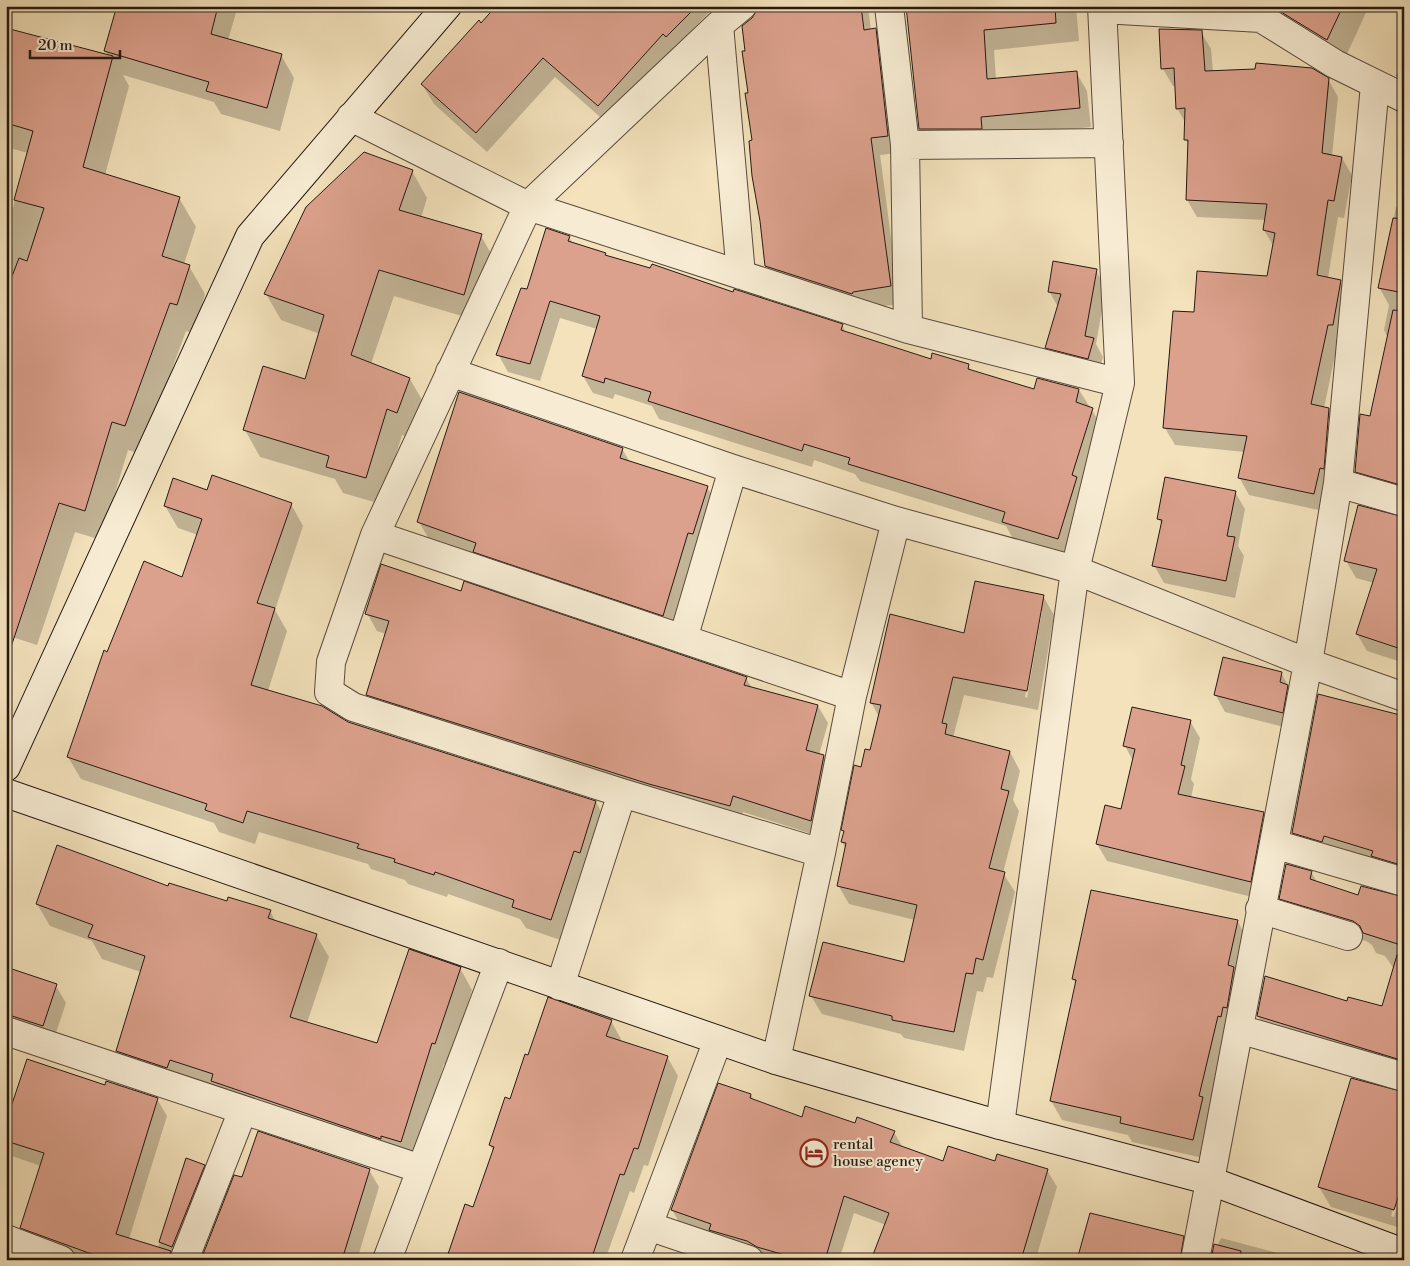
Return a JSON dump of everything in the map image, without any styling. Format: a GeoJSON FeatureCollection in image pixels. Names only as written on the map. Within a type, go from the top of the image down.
{"type":"FeatureCollection","features":[{"type":"Feature","properties":{"kind":"street"},"geometry":{"type":"LineString","coordinates":[[6,767],[250,236],[447,6]]}},
{"type":"Feature","properties":{"kind":"street"},"geometry":{"type":"LineString","coordinates":[[742,6],[719,25],[528,206],[375,535],[331,662],[330,692],[353,707],[622,794],[821,853]]}},
{"type":"Feature","properties":{"kind":"street"},"geometry":{"type":"LineString","coordinates":[[889,6],[905,145],[908,329]]}},
{"type":"Feature","properties":{"kind":"street"},"geometry":{"type":"LineString","coordinates":[[1000,1125],[1075,570],[1120,383],[1110,143],[1102,8],[1261,12],[1335,64],[1404,98]]}},
{"type":"Feature","properties":{"kind":"street"},"geometry":{"type":"LineString","coordinates":[[719,25],[741,275]]}},
{"type":"Feature","properties":{"kind":"street"},"geometry":{"type":"LineString","coordinates":[[1194,1260],[1308,664],[1338,483],[1375,85]]}},
{"type":"Feature","properties":{"kind":"street"},"geometry":{"type":"LineString","coordinates":[[351,118],[528,206],[908,329],[1120,383]]}},
{"type":"Feature","properties":{"kind":"street"},"geometry":{"type":"LineString","coordinates":[[905,145],[1110,143]]}},
{"type":"Feature","properties":{"kind":"street"},"geometry":{"type":"LineString","coordinates":[[450,372],[733,469],[896,521],[1075,570],[1308,664],[1404,697]]}},
{"type":"Feature","properties":{"kind":"street"},"geometry":{"type":"LineString","coordinates":[[682,640],[733,469]]}},
{"type":"Feature","properties":{"kind":"street"},"geometry":{"type":"LineString","coordinates":[[1338,483],[1404,502]]}},
{"type":"Feature","properties":{"kind":"street"},"geometry":{"type":"LineString","coordinates":[[776,1060],[821,853],[852,696],[896,521]]}},
{"type":"Feature","properties":{"kind":"street"},"geometry":{"type":"LineString","coordinates":[[375,535],[852,696]]}},
{"type":"Feature","properties":{"kind":"street"},"geometry":{"type":"LineString","coordinates":[[6,793],[776,1060],[1000,1125],[1208,1180],[1404,1253]]}},
{"type":"Feature","properties":{"kind":"street"},"geometry":{"type":"LineString","coordinates":[[560,986],[622,794]]}},
{"type":"Feature","properties":{"kind":"street"},"geometry":{"type":"LineString","coordinates":[[1274,844],[1404,882]]}},
{"type":"Feature","properties":{"kind":"street"},"geometry":{"type":"LineString","coordinates":[[1260,909],[1348,936]]}},
{"type":"Feature","properties":{"kind":"street"},"geometry":{"type":"LineString","coordinates":[[387,1260],[499,963]]}},
{"type":"Feature","properties":{"kind":"street"},"geometry":{"type":"LineString","coordinates":[[1239,1029],[1404,1077]]}},
{"type":"Feature","properties":{"kind":"street"},"geometry":{"type":"LineString","coordinates":[[6,1031],[421,1169]]}},
{"type":"Feature","properties":{"kind":"street"},"geometry":{"type":"LineString","coordinates":[[635,1260],[718,1040]]}},
{"type":"Feature","properties":{"kind":"street"},"geometry":{"type":"LineString","coordinates":[[184,1260],[243,1110]]}},
{"type":"Feature","properties":{"kind":"street"},"geometry":{"type":"LineString","coordinates":[[648,1226],[749,1260]]}},
{"type":"Feature","properties":{"kind":"street"},"geometry":{"type":"LineString","coordinates":[[6,1239],[61,1260]]}},
{"type":"Feature","properties":{"kind":"building"},"geometry":{"type":"Polygon","coordinates":[[[127,6],[218,6],[211,34],[282,54],[267,108],[206,91],[209,82],[104,51],[116,9],[125,12],[127,6]]]}},
{"type":"Feature","properties":{"kind":"building"},"geometry":{"type":"Polygon","coordinates":[[[496,6],[697,6],[666,37],[663,34],[598,106],[543,58],[476,133],[421,84],[479,20],[481,23],[496,6]]]}},
{"type":"Feature","properties":{"kind":"building"},"geometry":{"type":"Polygon","coordinates":[[[784,6],[861,6],[864,30],[876,28],[888,136],[871,138],[891,286],[853,292],[852,294],[765,266],[752,176],[749,141],[752,140],[745,93],[748,93],[742,51],[745,51],[742,26],[752,18],[757,10],[784,6]]]}},
{"type":"Feature","properties":{"kind":"building"},"geometry":{"type":"Polygon","coordinates":[[[906,6],[1055,6],[1056,23],[984,30],[987,79],[1077,71],[1080,108],[981,117],[982,129],[919,129],[906,6]]]}},
{"type":"Feature","properties":{"kind":"building"},"geometry":{"type":"Polygon","coordinates":[[[1281,6],[1343,6],[1327,40],[1281,12],[1281,6]]]}},
{"type":"Feature","properties":{"kind":"building"},"geometry":{"type":"Polygon","coordinates":[[[6,28],[113,56],[83,167],[180,197],[162,256],[190,265],[177,305],[170,303],[125,426],[112,422],[85,511],[59,503],[11,647],[6,646],[6,292],[19,258],[27,261],[44,208],[14,200],[33,131],[6,123],[6,28]]]}},
{"type":"Feature","properties":{"kind":"building"},"geometry":{"type":"Polygon","coordinates":[[[1159,29],[1202,30],[1205,71],[1255,69],[1256,63],[1312,68],[1329,78],[1322,153],[1342,157],[1334,201],[1328,200],[1317,275],[1341,280],[1333,325],[1328,325],[1311,404],[1329,408],[1324,469],[1320,468],[1314,494],[1238,478],[1247,436],[1163,428],[1173,311],[1194,312],[1197,271],[1267,276],[1275,233],[1263,230],[1267,204],[1186,200],[1188,140],[1184,140],[1185,108],[1176,109],[1174,68],[1161,69],[1159,29]]]}},
{"type":"Feature","properties":{"kind":"building"},"geometry":{"type":"Polygon","coordinates":[[[364,152],[413,170],[399,210],[482,234],[464,295],[379,270],[351,355],[410,378],[397,413],[387,409],[366,478],[326,467],[329,456],[243,430],[263,366],[305,379],[324,315],[264,294],[306,207],[364,152]]]}},
{"type":"Feature","properties":{"kind":"building"},"geometry":{"type":"Polygon","coordinates":[[[1393,218],[1404,219],[1404,293],[1378,288],[1393,218]]]}},
{"type":"Feature","properties":{"kind":"building"},"geometry":{"type":"Polygon","coordinates":[[[546,228],[570,236],[568,241],[606,253],[605,255],[650,268],[652,264],[733,292],[734,289],[843,324],[841,330],[931,359],[932,353],[969,364],[968,369],[1034,389],[1037,378],[1079,389],[1076,402],[1093,408],[1072,475],[1077,477],[1058,539],[1002,522],[1005,512],[848,464],[850,458],[804,444],[802,451],[648,401],[651,392],[605,378],[604,383],[582,376],[600,316],[550,301],[530,364],[496,355],[521,288],[527,289],[546,228]]]}},
{"type":"Feature","properties":{"kind":"building"},"geometry":{"type":"Polygon","coordinates":[[[1053,261],[1097,269],[1085,336],[1094,338],[1088,359],[1045,348],[1061,294],[1048,292],[1053,261]]]}},
{"type":"Feature","properties":{"kind":"building"},"geometry":{"type":"Polygon","coordinates":[[[1393,310],[1404,311],[1404,486],[1355,472],[1360,414],[1370,416],[1393,310]]]}},
{"type":"Feature","properties":{"kind":"building"},"geometry":{"type":"Polygon","coordinates":[[[459,392],[623,448],[620,458],[708,486],[693,534],[688,533],[663,616],[473,552],[476,543],[417,522],[459,392]]]}},
{"type":"Feature","properties":{"kind":"building"},"geometry":{"type":"Polygon","coordinates":[[[212,475],[292,503],[257,603],[275,608],[251,685],[322,706],[348,722],[596,801],[580,853],[574,851],[551,920],[512,907],[514,900],[435,872],[434,875],[394,862],[395,859],[357,848],[359,844],[247,811],[243,823],[205,810],[207,804],[67,757],[104,650],[107,652],[144,561],[182,577],[202,519],[164,506],[173,478],[207,490],[212,475]]]}},
{"type":"Feature","properties":{"kind":"building"},"geometry":{"type":"Polygon","coordinates":[[[1165,477],[1236,491],[1227,536],[1235,537],[1226,581],[1152,566],[1162,520],[1157,519],[1165,477]]]}},
{"type":"Feature","properties":{"kind":"building"},"geometry":{"type":"Polygon","coordinates":[[[1358,505],[1404,517],[1404,650],[1356,634],[1377,569],[1344,561],[1358,505]]]}},
{"type":"Feature","properties":{"kind":"building"},"geometry":{"type":"Polygon","coordinates":[[[381,564],[461,591],[464,581],[747,677],[744,685],[818,705],[806,750],[824,755],[811,821],[733,796],[730,806],[649,784],[366,695],[389,621],[365,614],[381,564]]]}},
{"type":"Feature","properties":{"kind":"building"},"geometry":{"type":"Polygon","coordinates":[[[975,581],[1044,595],[1027,691],[953,677],[942,723],[947,724],[945,734],[1010,751],[1001,789],[1009,791],[989,868],[1005,872],[983,960],[976,958],[973,974],[966,973],[954,1032],[892,1020],[892,1016],[809,996],[823,942],[904,962],[917,905],[837,886],[846,843],[841,842],[844,831],[841,830],[854,765],[861,767],[865,749],[870,750],[881,705],[870,703],[890,614],[964,633],[975,581]]]}},
{"type":"Feature","properties":{"kind":"building"},"geometry":{"type":"Polygon","coordinates":[[[1223,657],[1282,672],[1280,682],[1288,685],[1283,713],[1214,695],[1223,657]]]}},
{"type":"Feature","properties":{"kind":"building"},"geometry":{"type":"Polygon","coordinates":[[[1318,694],[1404,716],[1404,866],[1371,856],[1373,851],[1324,836],[1322,842],[1292,833],[1318,694]]]}},
{"type":"Feature","properties":{"kind":"building"},"geometry":{"type":"Polygon","coordinates":[[[1132,707],[1191,720],[1181,765],[1185,766],[1178,794],[1264,812],[1251,882],[1096,844],[1105,805],[1121,809],[1135,749],[1123,746],[1132,707]]]}},
{"type":"Feature","properties":{"kind":"building"},"geometry":{"type":"Polygon","coordinates":[[[57,845],[168,886],[169,883],[227,901],[228,897],[271,910],[268,918],[317,934],[290,1017],[377,1043],[409,949],[461,967],[435,1044],[432,1043],[401,1142],[381,1136],[381,1139],[211,1081],[213,1074],[170,1060],[167,1068],[116,1051],[145,956],[88,937],[93,925],[36,904],[57,845]]]}},
{"type":"Feature","properties":{"kind":"building"},"geometry":{"type":"Polygon","coordinates":[[[1286,864],[1312,871],[1310,879],[1358,895],[1361,886],[1404,897],[1404,946],[1363,933],[1360,926],[1353,921],[1279,899],[1286,864]]]}},
{"type":"Feature","properties":{"kind":"building"},"geometry":{"type":"Polygon","coordinates":[[[1091,890],[1238,920],[1228,965],[1234,967],[1227,1008],[1223,1007],[1221,1017],[1218,1016],[1199,1096],[1203,1097],[1193,1140],[1120,1123],[1121,1117],[1050,1101],[1076,980],[1072,979],[1091,890]]]}},
{"type":"Feature","properties":{"kind":"building"},"geometry":{"type":"Polygon","coordinates":[[[1397,955],[1404,956],[1404,1061],[1257,1016],[1265,976],[1347,1001],[1348,997],[1382,1006],[1397,955]]]}},
{"type":"Feature","properties":{"kind":"building"},"geometry":{"type":"Polygon","coordinates":[[[6,967],[57,984],[43,1026],[6,1014],[6,967]]]}},
{"type":"Feature","properties":{"kind":"building"},"geometry":{"type":"Polygon","coordinates":[[[548,997],[612,1020],[606,1036],[668,1056],[638,1149],[634,1148],[624,1175],[620,1174],[591,1260],[446,1260],[465,1204],[473,1207],[494,1147],[489,1145],[505,1097],[510,1099],[525,1054],[528,1055],[548,997]]]}},
{"type":"Feature","properties":{"kind":"building"},"geometry":{"type":"Polygon","coordinates":[[[27,1059],[105,1085],[106,1081],[158,1098],[116,1234],[171,1251],[169,1260],[108,1260],[20,1228],[44,1153],[6,1141],[6,1122],[27,1059]]]}},
{"type":"Feature","properties":{"kind":"building"},"geometry":{"type":"Polygon","coordinates":[[[1351,1078],[1404,1092],[1404,1179],[1394,1210],[1318,1187],[1351,1078]]]}},
{"type":"Feature","properties":{"kind":"building"},"geometry":{"type":"Polygon","coordinates":[[[718,1083],[751,1094],[750,1098],[802,1117],[805,1106],[855,1123],[857,1117],[895,1131],[890,1142],[943,1161],[948,1146],[995,1161],[997,1154],[1048,1169],[1021,1260],[871,1260],[889,1213],[844,1196],[825,1260],[802,1260],[757,1247],[747,1241],[709,1230],[711,1224],[671,1210],[718,1083]]]}},
{"type":"Feature","properties":{"kind":"building"},"geometry":{"type":"Polygon","coordinates":[[[258,1131],[370,1169],[342,1260],[208,1260],[202,1257],[234,1175],[242,1177],[258,1131]]]}},
{"type":"Feature","properties":{"kind":"building"},"geometry":{"type":"Polygon","coordinates":[[[186,1158],[205,1165],[172,1247],[159,1242],[186,1158]]]}},
{"type":"Feature","properties":{"kind":"building"},"geometry":{"type":"Polygon","coordinates":[[[1090,1213],[1184,1236],[1180,1260],[1077,1260],[1090,1213]]]}},
{"type":"Feature","properties":{"kind":"building"},"geometry":{"type":"Polygon","coordinates":[[[1214,1244],[1241,1251],[1240,1260],[1211,1260],[1214,1244]]]}},
{"type":"Feature","properties":{"kind":"place","name":"rental house agency"},"geometry":{"type":"Point","coordinates":[814,1153]}}]}
